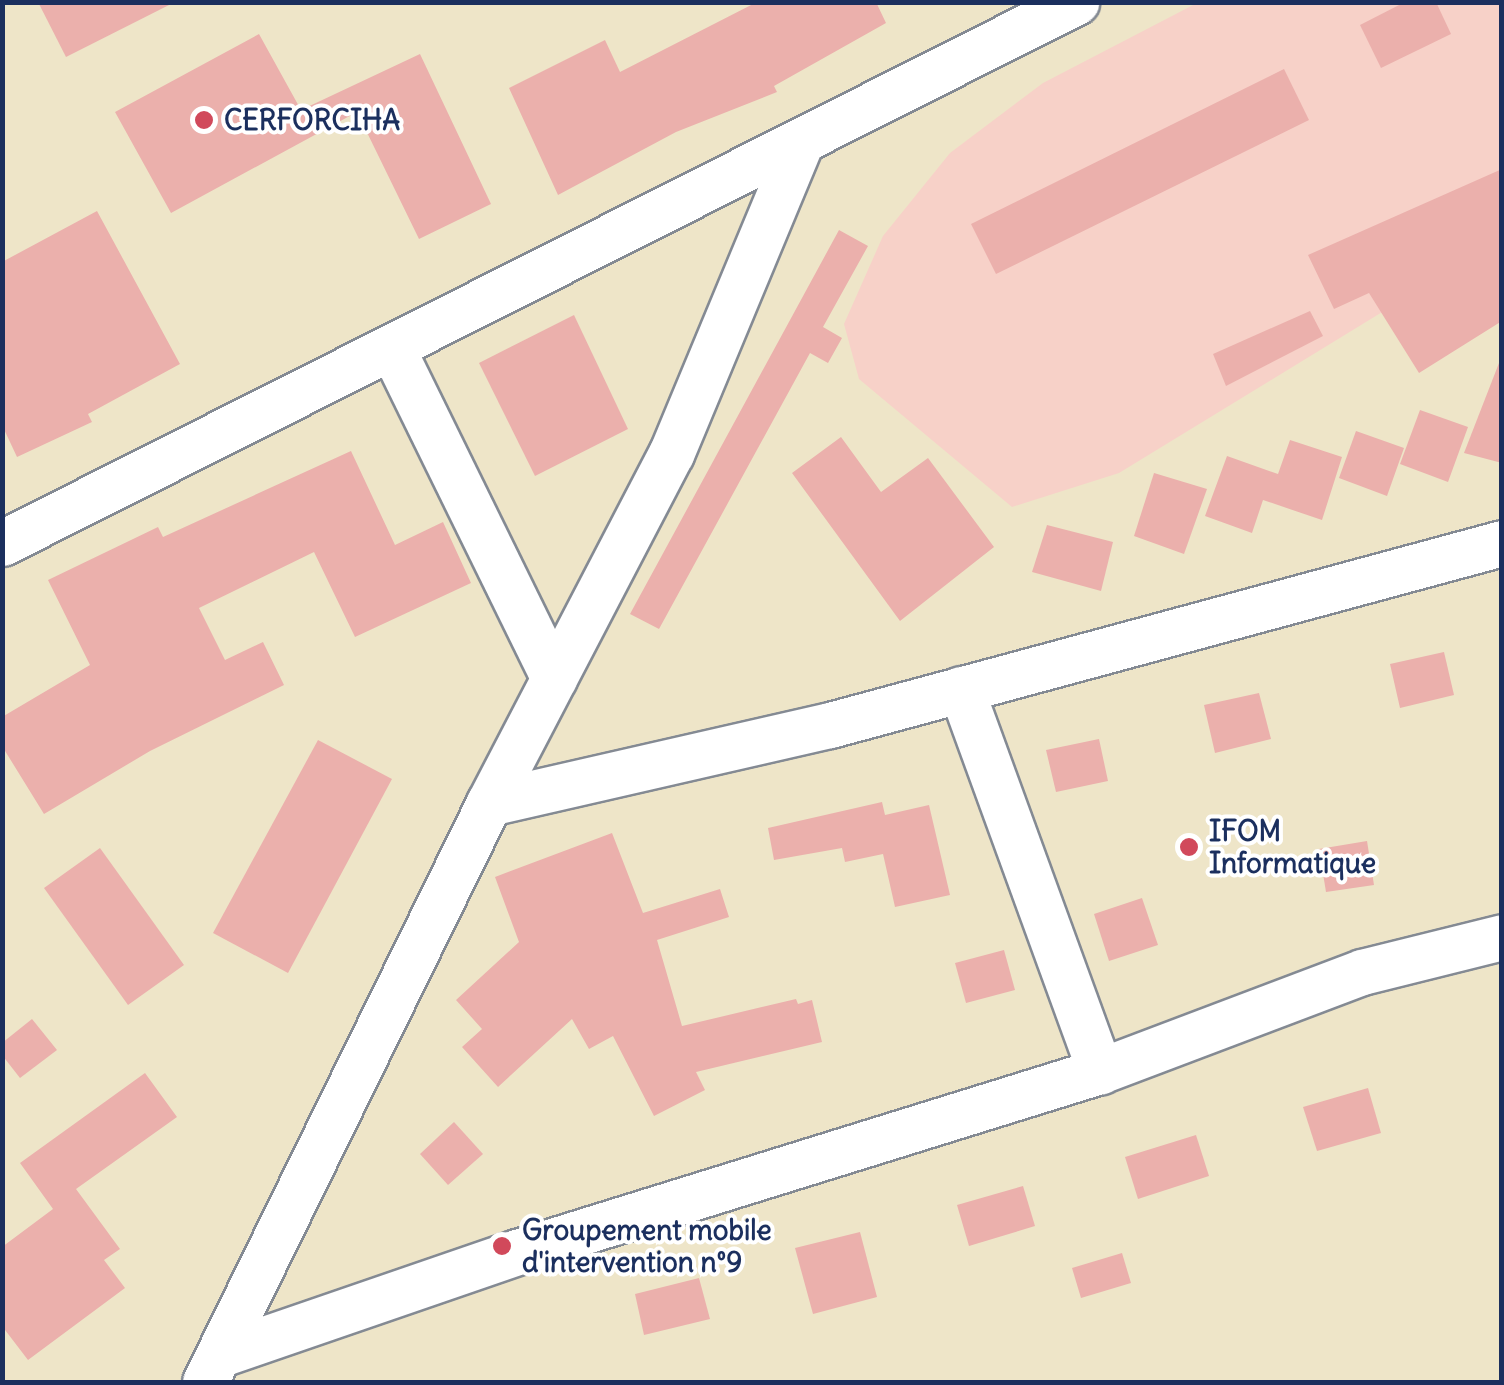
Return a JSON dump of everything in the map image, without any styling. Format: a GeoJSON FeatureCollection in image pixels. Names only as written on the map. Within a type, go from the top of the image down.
{"type":"FeatureCollection","features":[{"type":"Feature","properties":{"kind":"street"},"geometry":{"type":"LineString","coordinates":[[2,543],[1076,2]]}},
{"type":"Feature","properties":{"kind":"street"},"geometry":{"type":"LineString","coordinates":[[214,1368],[489,803],[670,454],[800,144]]}},
{"type":"Feature","properties":{"kind":"street"},"geometry":{"type":"LineString","coordinates":[[392,348],[554,678]]}},
{"type":"Feature","properties":{"kind":"street"},"geometry":{"type":"LineString","coordinates":[[489,803],[961,689],[1502,543]]}},
{"type":"Feature","properties":{"kind":"street"},"geometry":{"type":"LineString","coordinates":[[961,689],[1100,1071]]}},
{"type":"Feature","properties":{"kind":"street"},"geometry":{"type":"LineString","coordinates":[[214,1368],[516,1252],[1100,1071],[1362,972],[1502,937]]}},
{"type":"Feature","properties":{"kind":"shaded area"},"geometry":{"type":"Polygon","coordinates":[[[1197,3],[1501,3],[1501,254],[1485,257],[1379,314],[1119,473],[1012,507],[859,379],[844,324],[883,236],[950,153],[1043,83],[1197,3]]]}},
{"type":"Feature","properties":{"kind":"building"},"geometry":{"type":"Polygon","coordinates":[[[38,2],[175,2],[66,57],[38,2]]]}},
{"type":"Feature","properties":{"kind":"building"},"geometry":{"type":"Polygon","coordinates":[[[757,2],[876,2],[886,23],[774,86],[777,92],[676,132],[558,195],[509,88],[605,40],[620,72],[757,2]]]}},
{"type":"Feature","properties":{"kind":"building"},"geometry":{"type":"Polygon","coordinates":[[[1405,2],[1436,2],[1451,34],[1381,68],[1360,25],[1405,2]]]}},
{"type":"Feature","properties":{"kind":"building"},"geometry":{"type":"Polygon","coordinates":[[[259,34],[301,110],[420,54],[491,204],[419,239],[357,112],[171,213],[115,112],[259,34]]]}},
{"type":"Feature","properties":{"kind":"building"},"geometry":{"type":"Polygon","coordinates":[[[1284,69],[1309,120],[996,274],[971,224],[1284,69]]]}},
{"type":"Feature","properties":{"kind":"building"},"geometry":{"type":"Polygon","coordinates":[[[1502,169],[1502,321],[1419,373],[1369,293],[1334,309],[1308,255],[1502,169]]]}},
{"type":"Feature","properties":{"kind":"building"},"geometry":{"type":"Polygon","coordinates":[[[97,211],[180,364],[88,414],[92,422],[17,457],[2,425],[2,262],[97,211]]]}},
{"type":"Feature","properties":{"kind":"building"},"geometry":{"type":"Polygon","coordinates":[[[839,230],[868,246],[823,327],[842,338],[828,363],[810,353],[659,629],[630,614],[839,230]]]}},
{"type":"Feature","properties":{"kind":"building"},"geometry":{"type":"Polygon","coordinates":[[[1310,311],[1323,336],[1226,386],[1213,354],[1310,311]]]}},
{"type":"Feature","properties":{"kind":"building"},"geometry":{"type":"Polygon","coordinates":[[[574,315],[628,429],[535,476],[479,363],[574,315]]]}},
{"type":"Feature","properties":{"kind":"building"},"geometry":{"type":"Polygon","coordinates":[[[1499,363],[1502,364],[1502,463],[1464,453],[1499,363]]]}},
{"type":"Feature","properties":{"kind":"building"},"geometry":{"type":"Polygon","coordinates":[[[1420,410],[1468,427],[1448,482],[1400,464],[1420,410]]]}},
{"type":"Feature","properties":{"kind":"building"},"geometry":{"type":"Polygon","coordinates":[[[1356,431],[1404,448],[1387,496],[1339,478],[1356,431]]]}},
{"type":"Feature","properties":{"kind":"building"},"geometry":{"type":"Polygon","coordinates":[[[841,437],[881,492],[928,458],[994,547],[900,621],[792,473],[841,437]]]}},
{"type":"Feature","properties":{"kind":"building"},"geometry":{"type":"Polygon","coordinates":[[[1290,440],[1342,457],[1322,520],[1263,500],[1252,533],[1205,516],[1227,456],[1278,474],[1290,440]]]}},
{"type":"Feature","properties":{"kind":"building"},"geometry":{"type":"Polygon","coordinates":[[[351,451],[395,545],[443,522],[471,583],[355,637],[314,552],[199,608],[225,660],[263,642],[284,685],[150,751],[44,814],[2,746],[2,717],[90,665],[48,580],[158,527],[163,537],[351,451]]]}},
{"type":"Feature","properties":{"kind":"building"},"geometry":{"type":"Polygon","coordinates":[[[1154,473],[1207,489],[1184,554],[1134,536],[1154,473]]]}},
{"type":"Feature","properties":{"kind":"building"},"geometry":{"type":"Polygon","coordinates":[[[1047,525],[1113,542],[1101,591],[1032,572],[1047,525]]]}},
{"type":"Feature","properties":{"kind":"building"},"geometry":{"type":"Polygon","coordinates":[[[1444,652],[1454,695],[1400,708],[1390,664],[1444,652]]]}},
{"type":"Feature","properties":{"kind":"building"},"geometry":{"type":"Polygon","coordinates":[[[1259,693],[1271,739],[1215,753],[1204,705],[1259,693]]]}},
{"type":"Feature","properties":{"kind":"building"},"geometry":{"type":"Polygon","coordinates":[[[1099,739],[1108,781],[1056,792],[1046,750],[1099,739]]]}},
{"type":"Feature","properties":{"kind":"building"},"geometry":{"type":"Polygon","coordinates":[[[318,740],[392,779],[288,973],[213,933],[318,740]]]}},
{"type":"Feature","properties":{"kind":"building"},"geometry":{"type":"Polygon","coordinates":[[[882,802],[885,815],[929,805],[950,895],[895,907],[883,854],[845,862],[842,848],[774,860],[768,828],[882,802]]]}},
{"type":"Feature","properties":{"kind":"building"},"geometry":{"type":"Polygon","coordinates":[[[612,833],[643,913],[720,889],[729,917],[657,940],[682,1026],[796,999],[798,1004],[812,1000],[822,1042],[696,1072],[705,1090],[654,1116],[613,1036],[589,1049],[572,1019],[498,1087],[462,1047],[482,1029],[456,1000],[519,942],[495,877],[612,833]]]}},
{"type":"Feature","properties":{"kind":"building"},"geometry":{"type":"Polygon","coordinates":[[[1367,841],[1374,885],[1326,892],[1319,849],[1367,841]]]}},
{"type":"Feature","properties":{"kind":"building"},"geometry":{"type":"Polygon","coordinates":[[[100,848],[184,965],[128,1005],[44,888],[100,848]]]}},
{"type":"Feature","properties":{"kind":"building"},"geometry":{"type":"Polygon","coordinates":[[[1142,898],[1158,945],[1109,961],[1094,914],[1142,898]]]}},
{"type":"Feature","properties":{"kind":"building"},"geometry":{"type":"Polygon","coordinates":[[[1004,950],[1015,990],[966,1003],[955,963],[1004,950]]]}},
{"type":"Feature","properties":{"kind":"building"},"geometry":{"type":"Polygon","coordinates":[[[32,1019],[57,1050],[20,1078],[2,1055],[2,1043],[32,1019]]]}},
{"type":"Feature","properties":{"kind":"building"},"geometry":{"type":"Polygon","coordinates":[[[145,1073],[177,1117],[76,1189],[120,1249],[104,1260],[125,1288],[28,1360],[2,1326],[2,1247],[53,1209],[20,1163],[145,1073]]]}},
{"type":"Feature","properties":{"kind":"building"},"geometry":{"type":"Polygon","coordinates":[[[1368,1088],[1381,1133],[1317,1151],[1303,1107],[1368,1088]]]}},
{"type":"Feature","properties":{"kind":"building"},"geometry":{"type":"Polygon","coordinates":[[[454,1122],[483,1154],[448,1185],[420,1154],[454,1122]]]}},
{"type":"Feature","properties":{"kind":"building"},"geometry":{"type":"Polygon","coordinates":[[[1196,1135],[1209,1176],[1138,1199],[1125,1157],[1196,1135]]]}},
{"type":"Feature","properties":{"kind":"building"},"geometry":{"type":"Polygon","coordinates":[[[1023,1186],[1035,1226],[969,1246],[957,1205],[1023,1186]]]}},
{"type":"Feature","properties":{"kind":"building"},"geometry":{"type":"Polygon","coordinates":[[[860,1232],[877,1297],[813,1314],[795,1248],[860,1232]]]}},
{"type":"Feature","properties":{"kind":"building"},"geometry":{"type":"Polygon","coordinates":[[[1122,1253],[1131,1283],[1081,1298],[1072,1268],[1122,1253]]]}},
{"type":"Feature","properties":{"kind":"building"},"geometry":{"type":"Polygon","coordinates":[[[699,1278],[710,1319],[644,1335],[635,1294],[699,1278]]]}},
{"type":"Feature","properties":{"kind":"place","name":"CERFORCIHA"},"geometry":{"type":"Point","coordinates":[204,120]}},
{"type":"Feature","properties":{"kind":"place","name":"IFOM Informatique"},"geometry":{"type":"Point","coordinates":[1189,847]}},
{"type":"Feature","properties":{"kind":"place","name":"Groupement mobile d'intervention n°9"},"geometry":{"type":"Point","coordinates":[502,1246]}}]}
